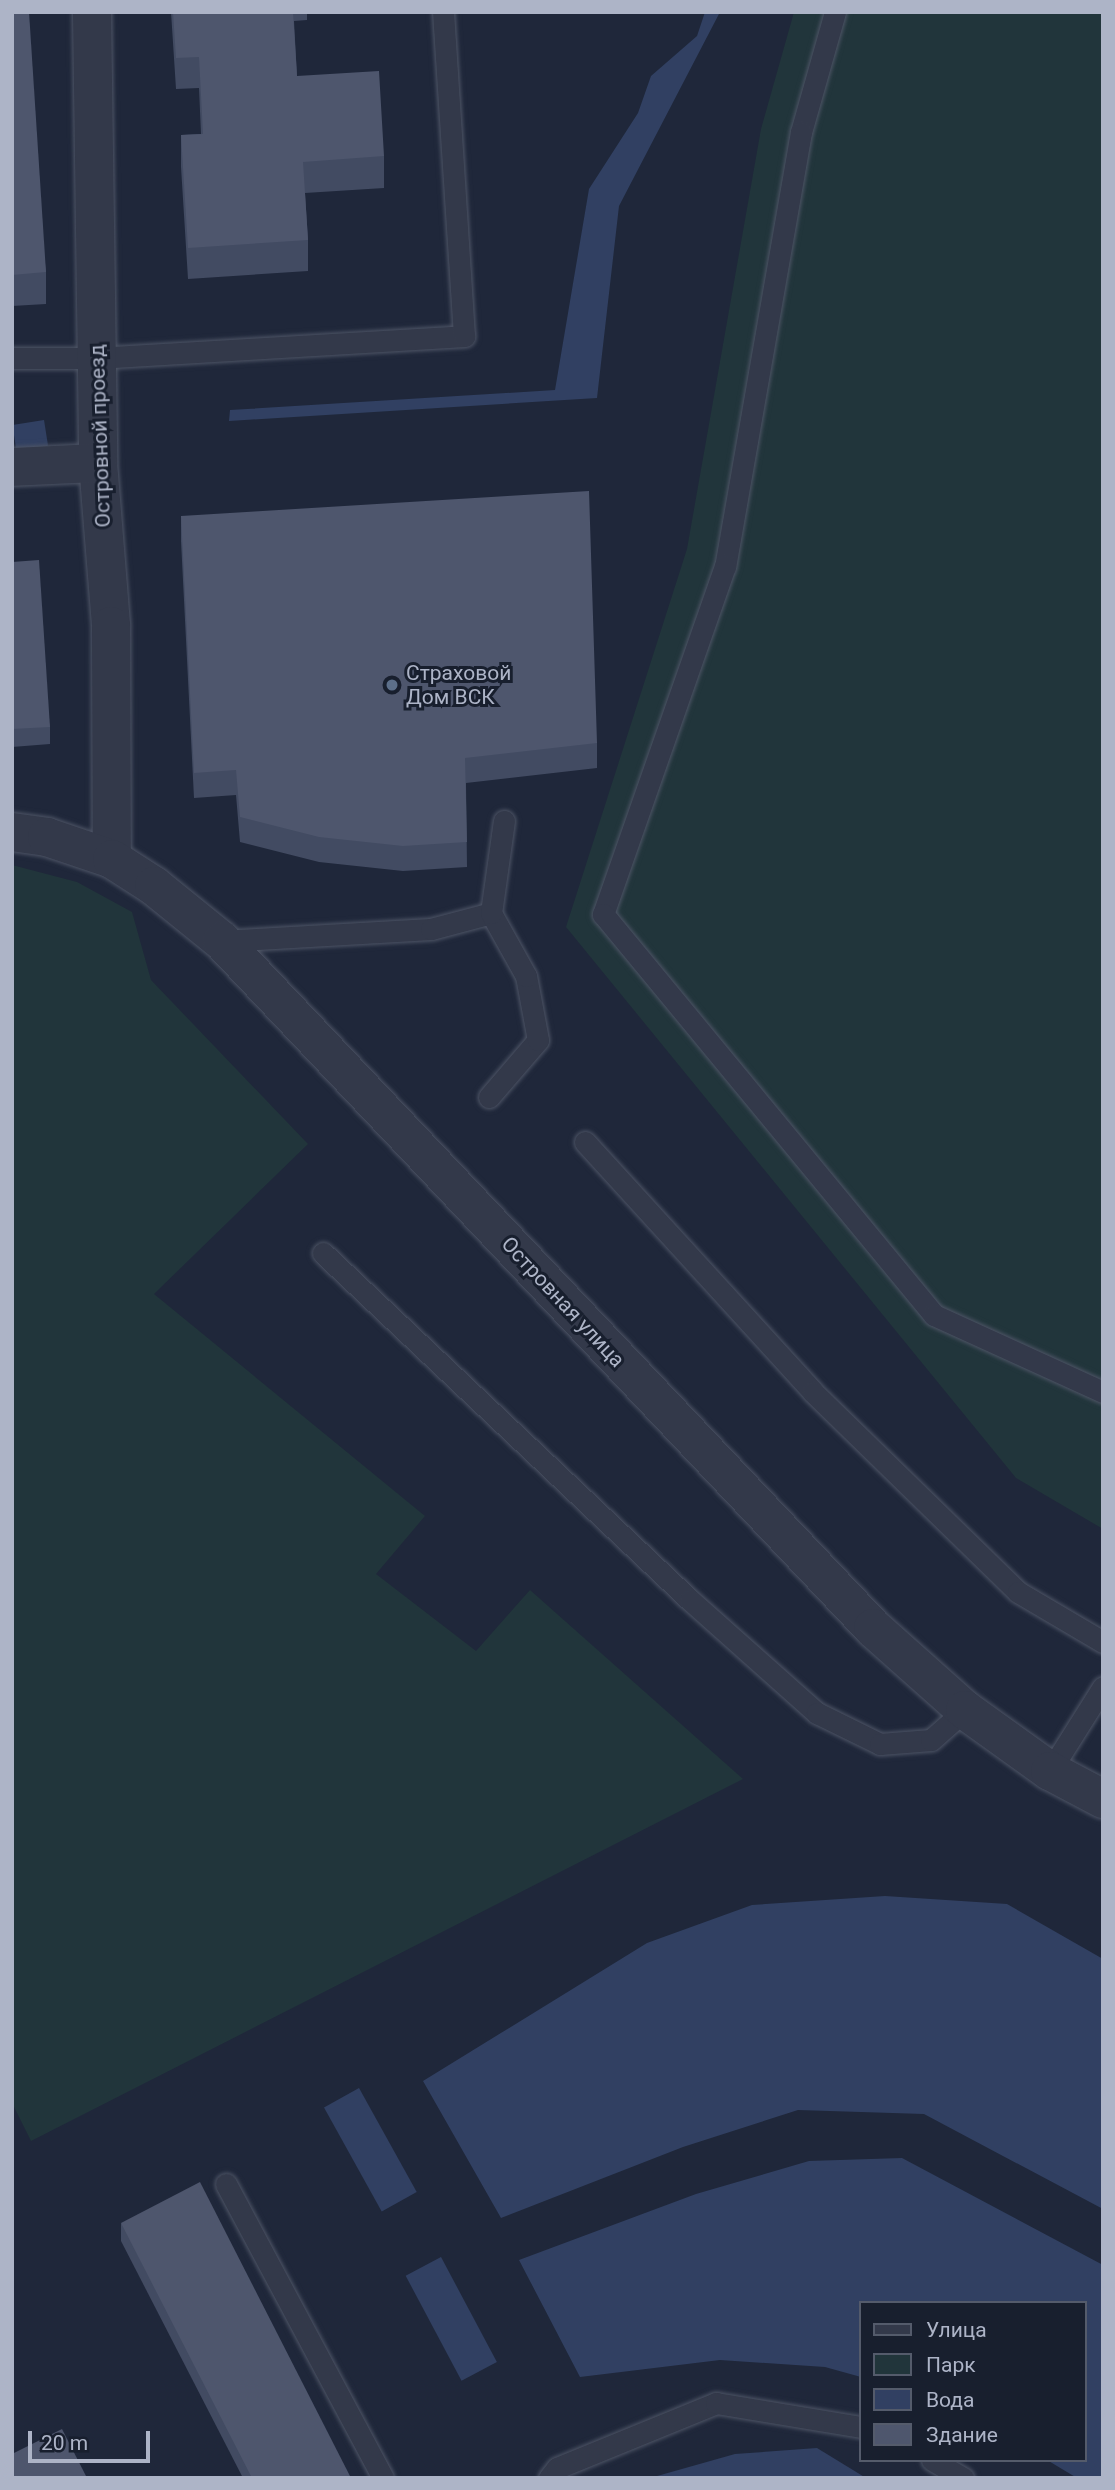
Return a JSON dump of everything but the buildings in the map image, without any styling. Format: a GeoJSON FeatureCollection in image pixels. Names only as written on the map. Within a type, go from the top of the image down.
{"type":"FeatureCollection","features":[{"type":"Feature","properties":{"kind":"street","name":"Островной проезд"},"geometry":{"type":"LineString","coordinates":[[92,12],[98,463],[111,626],[112,859]]}},
{"type":"Feature","properties":{"kind":"street"},"geometry":{"type":"LineString","coordinates":[[12,467],[98,463]]}},
{"type":"Feature","properties":{"kind":"street","name":"Островная улица"},"geometry":{"type":"LineString","coordinates":[[12,832],[47,837],[112,859],[154,886],[222,941],[873,1628],[965,1710],[1049,1771],[1103,1799]]}},
{"type":"Feature","properties":{"kind":"lane"},"geometry":{"type":"LineString","coordinates":[[12,358],[96,358],[464,336],[443,12]]}},
{"type":"Feature","properties":{"kind":"lane"},"geometry":{"type":"LineString","coordinates":[[835,12],[801,132],[725,566],[603,914],[934,1315],[1103,1392]]}},
{"type":"Feature","properties":{"kind":"lane"},"geometry":{"type":"LineString","coordinates":[[489,1097],[538,1040],[526,976],[491,913],[504,821]]}},
{"type":"Feature","properties":{"kind":"lane"},"geometry":{"type":"LineString","coordinates":[[222,941],[431,929],[491,913]]}},
{"type":"Feature","properties":{"kind":"lane"},"geometry":{"type":"LineString","coordinates":[[585,1142],[813,1392],[1018,1592],[1103,1642]]}},
{"type":"Feature","properties":{"kind":"lane"},"geometry":{"type":"LineString","coordinates":[[323,1253],[680,1591],[817,1713],[880,1744],[931,1740],[965,1710]]}},
{"type":"Feature","properties":{"kind":"lane"},"geometry":{"type":"LineString","coordinates":[[1049,1771],[1103,1687]]}},
{"type":"Feature","properties":{"kind":"lane"},"geometry":{"type":"LineString","coordinates":[[226,2184],[383,2478]]}},
{"type":"Feature","properties":{"kind":"lane"},"geometry":{"type":"LineString","coordinates":[[549,2478],[557,2468],[716,2403],[860,2427]]}},
{"type":"Feature","properties":{"kind":"lane"},"geometry":{"type":"LineString","coordinates":[[935,2462],[963,2478]]}},
{"type":"Feature","properties":{"kind":"green space"},"geometry":{"type":"Polygon","coordinates":[[[794,12],[1103,12],[1103,1529],[1016,1478],[566,927],[687,549],[761,129],[794,12]]]}},
{"type":"Feature","properties":{"kind":"green space"},"geometry":{"type":"Polygon","coordinates":[[[12,865],[77,882],[132,912],[151,980],[308,1144],[154,1294],[425,1516],[376,1574],[476,1651],[530,1590],[743,1779],[31,2141],[12,2103],[12,865]]]}},
{"type":"Feature","properties":{"kind":"water"},"geometry":{"type":"Polygon","coordinates":[[[705,12],[720,12],[619,206],[597,398],[229,421],[230,410],[555,390],[589,189],[638,113],[651,76],[697,36],[705,12]]]}},
{"type":"Feature","properties":{"kind":"water"},"geometry":{"type":"Polygon","coordinates":[[[44,420],[48,446],[16,451],[12,425],[44,420]]]}},
{"type":"Feature","properties":{"kind":"water"},"geometry":{"type":"Polygon","coordinates":[[[885,1896],[1007,1904],[1103,1959],[1103,2209],[924,2114],[798,2110],[683,2147],[501,2218],[423,2081],[647,1943],[752,1905],[885,1896]]]}},
{"type":"Feature","properties":{"kind":"water"},"geometry":{"type":"Polygon","coordinates":[[[359,2088],[417,2192],[382,2211],[324,2107],[359,2088]]]}},
{"type":"Feature","properties":{"kind":"water"},"geometry":{"type":"Polygon","coordinates":[[[902,2158],[1103,2265],[1103,2478],[1077,2478],[1050,2462],[1087,2462],[1087,2301],[860,2301],[860,2377],[825,2367],[720,2360],[580,2377],[519,2260],[696,2194],[809,2161],[902,2158]]]}},
{"type":"Feature","properties":{"kind":"water"},"geometry":{"type":"Polygon","coordinates":[[[441,2257],[497,2362],[462,2381],[406,2276],[441,2257]]]}},
{"type":"Feature","properties":{"kind":"water"},"geometry":{"type":"Polygon","coordinates":[[[817,2448],[866,2478],[650,2478],[735,2454],[817,2448]]]}},
{"type":"Feature","properties":{"kind":"place","name":"Страховой Дом ВСК"},"geometry":{"type":"Point","coordinates":[392,685]}}]}
